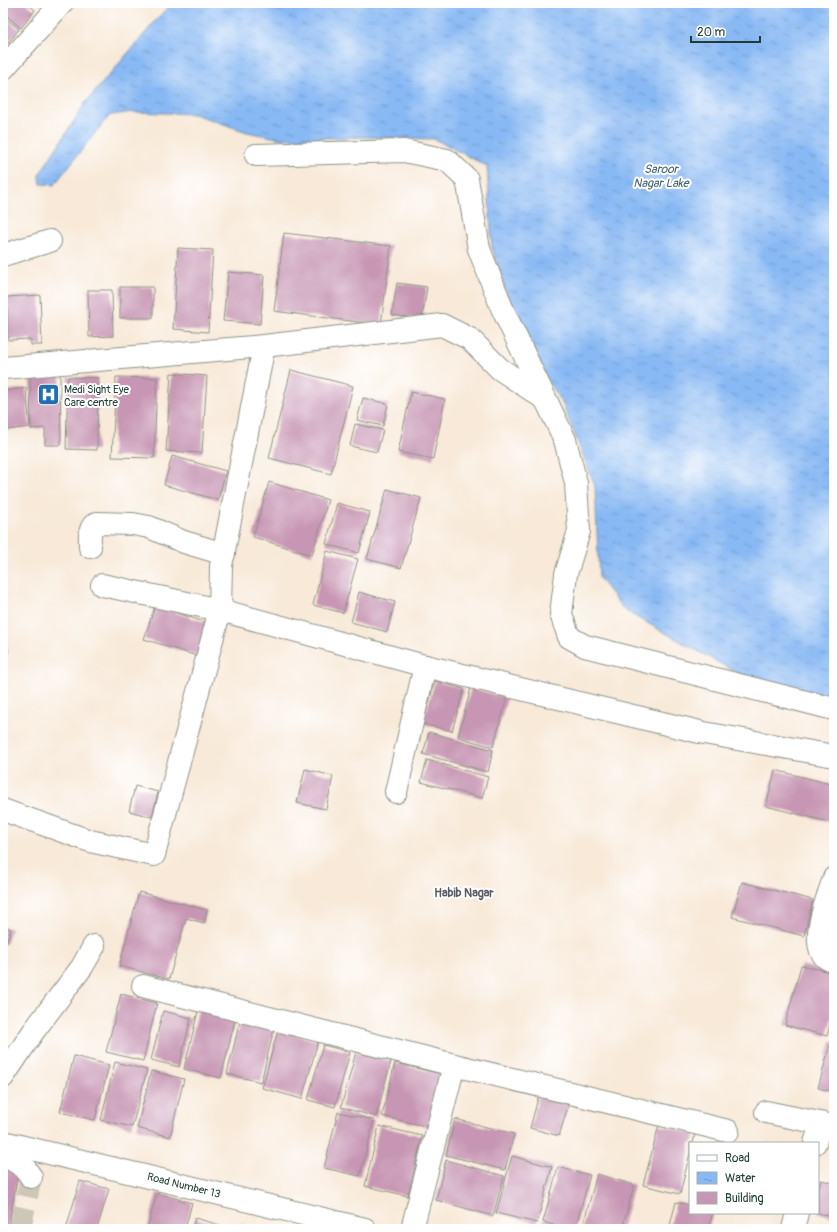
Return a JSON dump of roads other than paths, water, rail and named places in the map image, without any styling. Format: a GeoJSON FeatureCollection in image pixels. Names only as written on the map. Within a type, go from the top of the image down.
{"type":"FeatureCollection","features":[{"type":"Feature","properties":{"kind":"street"},"geometry":{"type":"LineString","coordinates":[[3,69],[62,3]]}},
{"type":"Feature","properties":{"kind":"street"},"geometry":{"type":"LineString","coordinates":[[256,155],[404,151],[447,160],[467,179],[479,249],[502,308],[564,440],[576,483],[579,531],[566,574],[561,614],[569,638],[585,646],[834,709]]}},
{"type":"Feature","properties":{"kind":"street"},"geometry":{"type":"LineString","coordinates":[[3,254],[50,241]]}},
{"type":"Feature","properties":{"kind":"street"},"geometry":{"type":"LineString","coordinates":[[3,368],[264,346],[442,325],[470,339],[500,369],[545,399]]}},
{"type":"Feature","properties":{"kind":"street"},"geometry":{"type":"LineString","coordinates":[[3,810],[90,841],[154,855],[220,610],[221,566],[264,346]]}},
{"type":"Feature","properties":{"kind":"street"},"geometry":{"type":"LineString","coordinates":[[90,547],[91,528],[93,524],[97,522],[133,524],[149,527],[184,542],[224,554]]}},
{"type":"Feature","properties":{"kind":"street"},"geometry":{"type":"LineString","coordinates":[[102,586],[220,610],[425,666],[704,733],[834,756]]}},
{"type":"Feature","properties":{"kind":"street"},"geometry":{"type":"LineString","coordinates":[[396,792],[425,666]]}},
{"type":"Feature","properties":{"kind":"street"},"geometry":{"type":"LineString","coordinates":[[834,878],[817,936],[821,951],[828,960],[834,961]]}},
{"type":"Feature","properties":{"kind":"street"},"geometry":{"type":"LineString","coordinates":[[3,1077],[33,1032],[82,967],[94,946]]}},
{"type":"Feature","properties":{"kind":"street"},"geometry":{"type":"LineString","coordinates":[[143,986],[454,1065],[728,1131]]}},
{"type":"Feature","properties":{"kind":"street"},"geometry":{"type":"LineString","coordinates":[[412,1229],[454,1065]]}},
{"type":"Feature","properties":{"kind":"street"},"geometry":{"type":"LineString","coordinates":[[766,1112],[823,1131]]}},
{"type":"Feature","properties":{"kind":"street","name":"Road Number 13"},"geometry":{"type":"LineString","coordinates":[[3,1142],[337,1226],[365,1229]]}},
{"type":"Feature","properties":{"kind":"street"},"geometry":{"type":"LineString","coordinates":[[3,1154],[25,1168],[31,1177]]}},
{"type":"Feature","properties":{"kind":"street"},"geometry":{"type":"LineString","coordinates":[[793,1229],[797,1214]]}},
{"type":"Feature","properties":{"kind":"water","name":"Saroor Nagar Lake"},"geometry":{"type":"Polygon","coordinates":[[[171,3],[834,3],[834,696],[757,684],[624,610],[599,578],[595,486],[563,405],[523,343],[492,248],[487,166],[434,139],[366,137],[282,139],[247,132],[194,114],[134,112],[111,115],[54,185],[41,184],[39,175],[86,102],[171,3]]]}},
{"type":"Feature","properties":{"kind":"tunnel"},"geometry":{"type":"LineString","coordinates":[[20,1229],[31,1177]]}},
{"type":"Feature","properties":{"kind":"place","name":"Medi Sight Eye Care centre"},"geometry":{"type":"Point","coordinates":[48,395]}},
{"type":"Feature","properties":{"kind":"district","name":"Habib Nagar"},"geometry":{"type":"Point","coordinates":[464,893]}}]}
